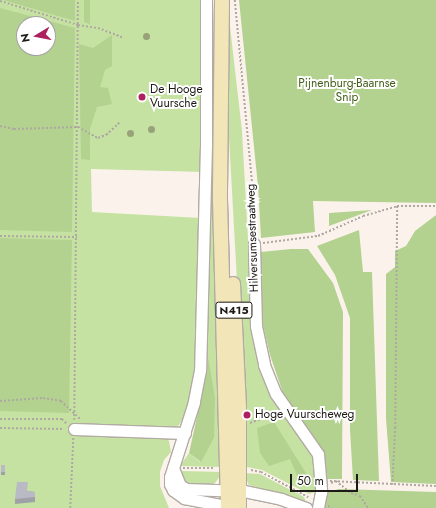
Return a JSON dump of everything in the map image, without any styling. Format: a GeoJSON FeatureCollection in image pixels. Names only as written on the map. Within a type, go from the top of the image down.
{"type":"FeatureCollection","features":[{"type":"Feature","properties":{"kind":"main road","name":"Hilversumsestraatweg"},"geometry":{"type":"LineString","coordinates":[[222,0],[222,112],[239,406],[233,508]]}},
{"type":"Feature","properties":{"kind":"street","name":"Hilversumsestraatweg"},"geometry":{"type":"LineString","coordinates":[[206,0],[206,145],[200,370],[194,402],[173,468],[170,484],[178,494],[233,508]]}},
{"type":"Feature","properties":{"kind":"street","name":"Hilversumsestraatweg"},"geometry":{"type":"LineString","coordinates":[[254,244],[256,326],[262,359],[276,394],[318,454],[321,492],[318,508]]}},
{"type":"Feature","properties":{"kind":"street"},"geometry":{"type":"LineString","coordinates":[[74,429],[185,433]]}},
{"type":"Feature","properties":{"kind":"street"},"geometry":{"type":"LineString","coordinates":[[173,468],[180,485],[186,489],[197,492],[234,491],[281,499],[306,508]]}},
{"type":"Feature","properties":{"kind":"path"},"geometry":{"type":"LineString","coordinates":[[70,508],[74,429],[77,238],[78,0]]}},
{"type":"Feature","properties":{"kind":"path","name":"Hilversumsestraatweg"},"geometry":{"type":"LineString","coordinates":[[235,0],[253,192],[254,244]]}},
{"type":"Feature","properties":{"kind":"path"},"geometry":{"type":"LineString","coordinates":[[0,1],[78,25],[98,28],[122,37]]}},
{"type":"Feature","properties":{"kind":"path"},"geometry":{"type":"LineString","coordinates":[[0,126],[14,129],[78,127],[98,138],[106,135],[120,122]]}},
{"type":"Feature","properties":{"kind":"path"},"geometry":{"type":"LineString","coordinates":[[392,485],[395,428],[397,206]]}},
{"type":"Feature","properties":{"kind":"path"},"geometry":{"type":"LineString","coordinates":[[254,244],[318,236],[363,216],[397,206],[436,206]]}},
{"type":"Feature","properties":{"kind":"path"},"geometry":{"type":"LineString","coordinates":[[0,236],[77,238]]}},
{"type":"Feature","properties":{"kind":"path"},"geometry":{"type":"LineString","coordinates":[[0,401],[49,399],[61,401],[74,412]]}},
{"type":"Feature","properties":{"kind":"path"},"geometry":{"type":"LineString","coordinates":[[249,423],[286,409]]}},
{"type":"Feature","properties":{"kind":"path"},"geometry":{"type":"LineString","coordinates":[[0,419],[62,419],[74,429]]}},
{"type":"Feature","properties":{"kind":"path"},"geometry":{"type":"LineString","coordinates":[[0,428],[74,429]]}},
{"type":"Feature","properties":{"kind":"path"},"geometry":{"type":"LineString","coordinates":[[340,479],[392,485],[436,486]]}},
{"type":"Feature","properties":{"kind":"path"},"geometry":{"type":"LineString","coordinates":[[321,492],[331,493],[331,483],[336,481],[351,493],[360,496],[368,508]]}},
{"type":"Feature","properties":{"kind":"green space"},"geometry":{"type":"Polygon","coordinates":[[[0,0],[204,0],[203,172],[91,169],[92,212],[201,218],[198,334],[193,387],[188,409],[179,425],[165,436],[169,441],[171,452],[164,460],[160,472],[160,486],[169,508],[0,508],[0,0]]]}},
{"type":"Feature","properties":{"kind":"green space"},"geometry":{"type":"Polygon","coordinates":[[[3,0],[75,0],[75,21],[3,0]]]}},
{"type":"Feature","properties":{"kind":"green space"},"geometry":{"type":"Polygon","coordinates":[[[84,0],[90,0],[90,24],[84,22],[84,0]]]}},
{"type":"Feature","properties":{"kind":"green space"},"geometry":{"type":"Polygon","coordinates":[[[227,0],[242,131],[254,347],[272,393],[312,457],[316,475],[315,492],[309,494],[262,470],[242,466],[238,299],[226,84],[227,0]]]}},
{"type":"Feature","properties":{"kind":"green space","name":"Pijnenburg-Baarnse Snip"},"geometry":{"type":"Polygon","coordinates":[[[239,0],[436,0],[436,203],[313,201],[315,232],[261,238],[258,186],[239,0]]]}},
{"type":"Feature","properties":{"kind":"green space"},"geometry":{"type":"Polygon","coordinates":[[[0,8],[30,16],[16,16],[16,56],[56,56],[56,23],[75,28],[72,232],[0,230],[0,8]]]}},
{"type":"Feature","properties":{"kind":"green space"},"geometry":{"type":"Polygon","coordinates":[[[112,35],[112,66],[105,70],[100,87],[108,88],[112,104],[97,107],[90,129],[90,160],[81,159],[79,44],[93,48],[112,35]]]}},
{"type":"Feature","properties":{"kind":"green space"},"geometry":{"type":"Polygon","coordinates":[[[216,82],[222,467],[180,466],[189,453],[200,462],[214,438],[208,357],[205,352],[212,89],[216,82]]]}},
{"type":"Feature","properties":{"kind":"green space"},"geometry":{"type":"Polygon","coordinates":[[[372,210],[329,226],[329,213],[372,210]]]}},
{"type":"Feature","properties":{"kind":"green space"},"geometry":{"type":"Polygon","coordinates":[[[436,215],[436,484],[391,482],[386,419],[386,274],[395,267],[395,251],[406,246],[415,231],[436,215]]]}},
{"type":"Feature","properties":{"kind":"green space"},"geometry":{"type":"Polygon","coordinates":[[[359,230],[363,272],[372,272],[379,481],[353,480],[350,430],[350,318],[335,275],[317,246],[359,230]]]}},
{"type":"Feature","properties":{"kind":"green space"},"geometry":{"type":"Polygon","coordinates":[[[0,238],[72,240],[69,413],[0,411],[0,238]]]}},
{"type":"Feature","properties":{"kind":"green space"},"geometry":{"type":"Polygon","coordinates":[[[308,249],[333,283],[343,312],[342,479],[327,479],[321,450],[283,393],[270,355],[263,325],[261,252],[308,249]]]}},
{"type":"Feature","properties":{"kind":"green space"},"geometry":{"type":"Polygon","coordinates":[[[208,357],[215,398],[214,438],[201,462],[189,453],[207,372],[208,357]]]}},
{"type":"Feature","properties":{"kind":"green space"},"geometry":{"type":"Polygon","coordinates":[[[274,422],[306,473],[299,480],[290,459],[269,466],[260,453],[257,428],[274,422]]]}},
{"type":"Feature","properties":{"kind":"green space"},"geometry":{"type":"Polygon","coordinates":[[[181,471],[223,472],[215,483],[206,488],[190,485],[184,480],[181,471]]]}},
{"type":"Feature","properties":{"kind":"green space"},"geometry":{"type":"Polygon","coordinates":[[[243,473],[260,474],[304,497],[306,502],[249,485],[243,473]]]}},
{"type":"Feature","properties":{"kind":"green space"},"geometry":{"type":"Polygon","coordinates":[[[339,489],[436,492],[436,508],[320,508],[325,493],[339,489]]]}},
{"type":"Feature","properties":{"kind":"building"},"geometry":{"type":"Polygon","coordinates":[[[1,465],[5,465],[5,472],[1,472],[1,465]]]}},
{"type":"Feature","properties":{"kind":"building"},"geometry":{"type":"Polygon","coordinates":[[[17,482],[28,482],[27,491],[35,492],[35,497],[15,499],[17,482]]]}},
{"type":"Feature","properties":{"kind":"place","name":"De Hooge Vuursche"},"geometry":{"type":"Point","coordinates":[142,97]}},
{"type":"Feature","properties":{"kind":"place","name":"Hoge Vuurscheweg"},"geometry":{"type":"Point","coordinates":[247,415]}}]}
